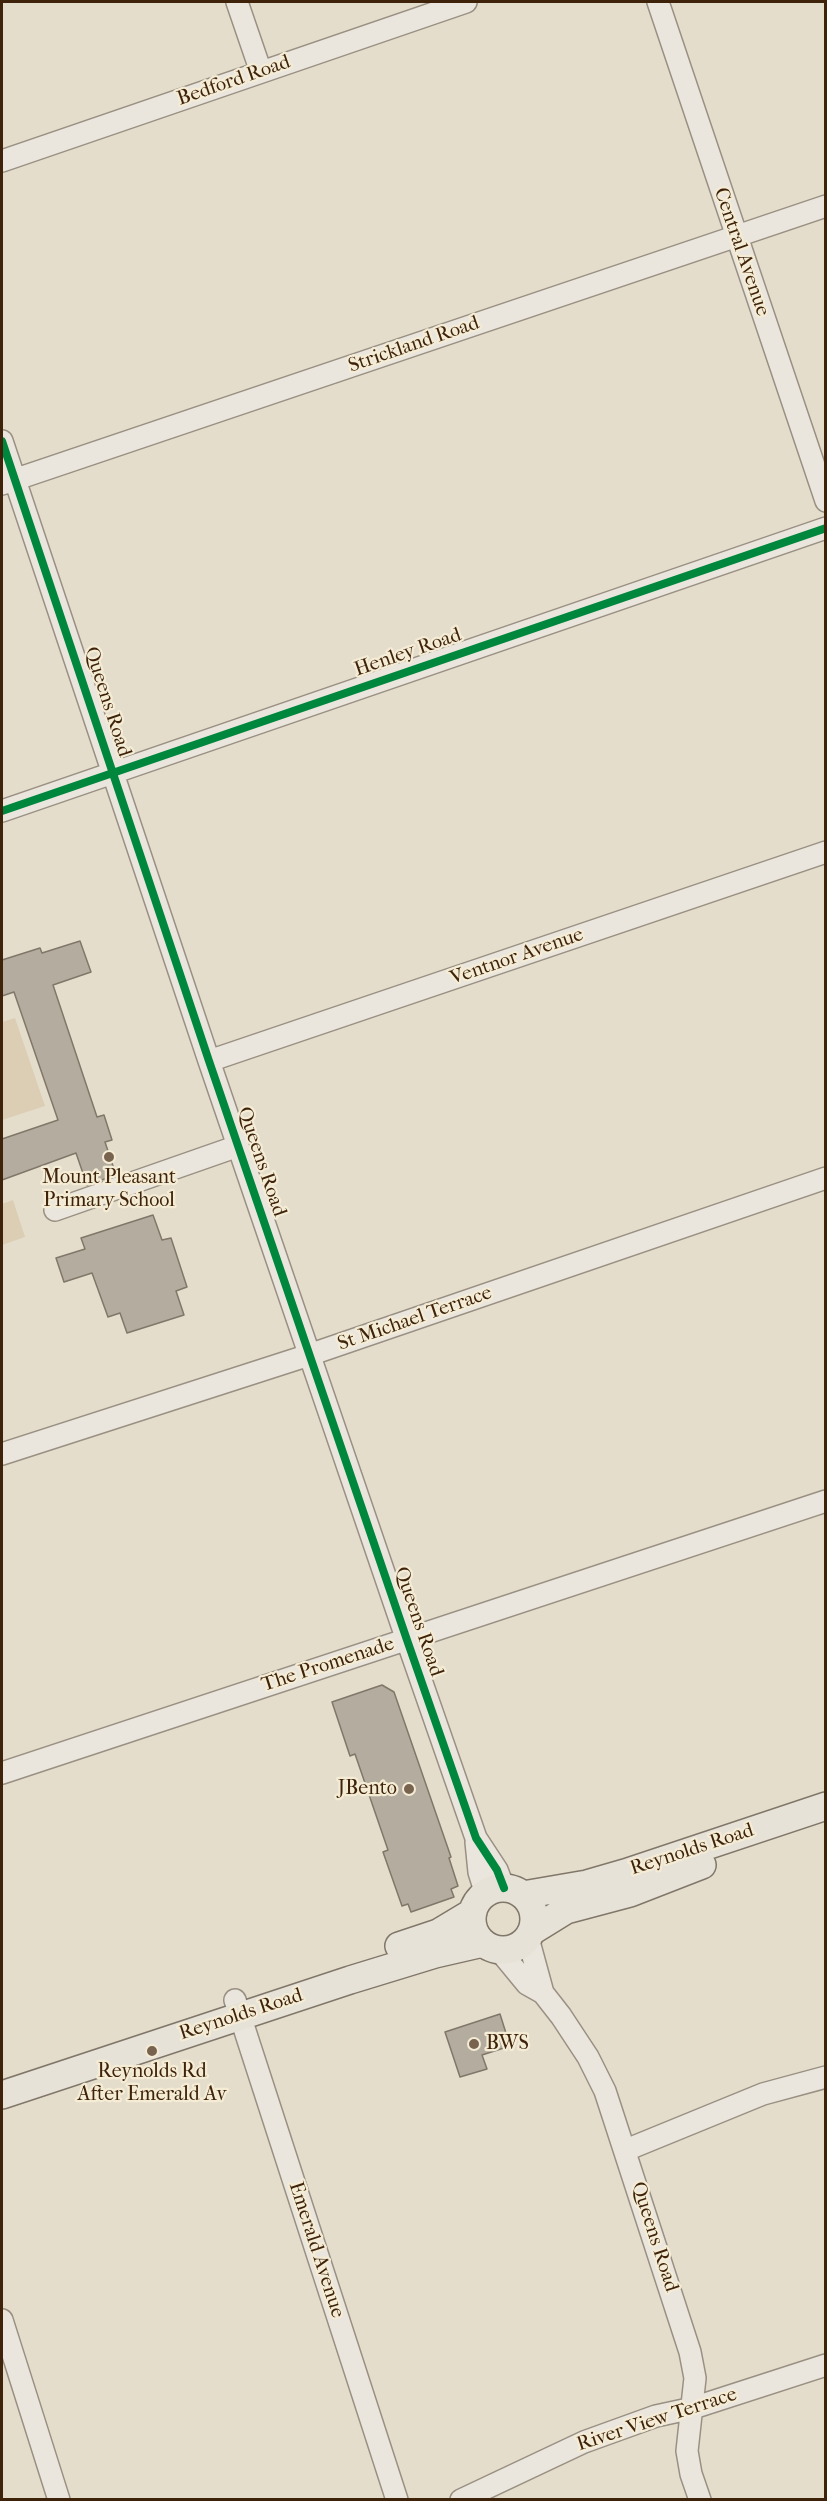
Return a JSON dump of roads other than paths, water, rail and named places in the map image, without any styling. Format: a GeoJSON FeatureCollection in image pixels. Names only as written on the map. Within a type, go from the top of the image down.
{"type":"FeatureCollection","features":[{"type":"Feature","properties":{"kind":"main road","name":"Reynolds Road"},"geometry":{"type":"LineString","coordinates":[[2,2077],[238,2008],[435,1954],[491,1946],[515,1948],[530,1934],[566,1910],[627,1883],[809,1824],[825,1806]]}},
{"type":"Feature","properties":{"kind":"main road","name":"Reynolds Road"},"geometry":{"type":"LineString","coordinates":[[238,2008],[438,1933],[496,1897],[587,1884],[627,1883]]}},
{"type":"Feature","properties":{"kind":"main road"},"geometry":{"type":"LineString","coordinates":[[491,1946],[474,1929],[496,1897],[533,1911],[530,1934]]}},
{"type":"Feature","properties":{"kind":"main road","name":"Reynolds Road"},"geometry":{"type":"LineString","coordinates":[[2,2095],[178,2027]]}},
{"type":"Feature","properties":{"kind":"street"},"geometry":{"type":"LineString","coordinates":[[237,2],[261,72]]}},
{"type":"Feature","properties":{"kind":"street","name":"Bedford Road"},"geometry":{"type":"LineString","coordinates":[[2,161],[466,2]]}},
{"type":"Feature","properties":{"kind":"street","name":"Central Avenue"},"geometry":{"type":"LineString","coordinates":[[658,2],[825,501]]}},
{"type":"Feature","properties":{"kind":"street","name":"Strickland Road"},"geometry":{"type":"LineString","coordinates":[[8,482],[825,206]]}},
{"type":"Feature","properties":{"kind":"street","name":"Queens Road"},"geometry":{"type":"LineString","coordinates":[[2,441],[8,482],[113,773],[407,1640],[476,1838],[497,1870],[496,1897]]}},
{"type":"Feature","properties":{"kind":"street","name":"Henley Road"},"geometry":{"type":"LineString","coordinates":[[2,811],[825,528]]}},
{"type":"Feature","properties":{"kind":"street","name":"Ventnor Avenue"},"geometry":{"type":"LineString","coordinates":[[209,1061],[825,852]]}},
{"type":"Feature","properties":{"kind":"street"},"geometry":{"type":"LineString","coordinates":[[55,1210],[238,1146]]}},
{"type":"Feature","properties":{"kind":"street","name":"St Michael Terrace"},"geometry":{"type":"LineString","coordinates":[[2,1454],[309,1355],[825,1178]]}},
{"type":"Feature","properties":{"kind":"street","name":"The Promenade"},"geometry":{"type":"LineString","coordinates":[[2,1773],[825,1501]]}},
{"type":"Feature","properties":{"kind":"street","name":"Queens Road"},"geometry":{"type":"LineString","coordinates":[[530,1934],[543,1993],[588,2057],[605,2091],[690,2352],[695,2378],[687,2451],[691,2474],[700,2499]]}},
{"type":"Feature","properties":{"kind":"street","name":"Queens Road"},"geometry":{"type":"LineString","coordinates":[[491,1946],[527,1984],[543,1993]]}},
{"type":"Feature","properties":{"kind":"street","name":"Emerald Avenue"},"geometry":{"type":"LineString","coordinates":[[238,2008],[397,2499]]}},
{"type":"Feature","properties":{"kind":"street"},"geometry":{"type":"LineString","coordinates":[[626,2150],[763,2094],[825,2077]]}},
{"type":"Feature","properties":{"kind":"street"},"geometry":{"type":"LineString","coordinates":[[2,2320],[59,2499]]}},
{"type":"Feature","properties":{"kind":"street","name":"River View Terrace"},"geometry":{"type":"LineString","coordinates":[[461,2499],[584,2442],[656,2416],[693,2408],[825,2365]]}},
{"type":"Feature","properties":{"kind":"place","name":"Mount Pleasant Primary School"},"geometry":{"type":"Point","coordinates":[109,1157]}},
{"type":"Feature","properties":{"kind":"place","name":"JBento"},"geometry":{"type":"Point","coordinates":[409,1789]}},
{"type":"Feature","properties":{"kind":"place","name":"BWS"},"geometry":{"type":"Point","coordinates":[474,2044]}},
{"type":"Feature","properties":{"kind":"place","name":"Reynolds Rd After Emerald Av"},"geometry":{"type":"Point","coordinates":[152,2051]}}]}
